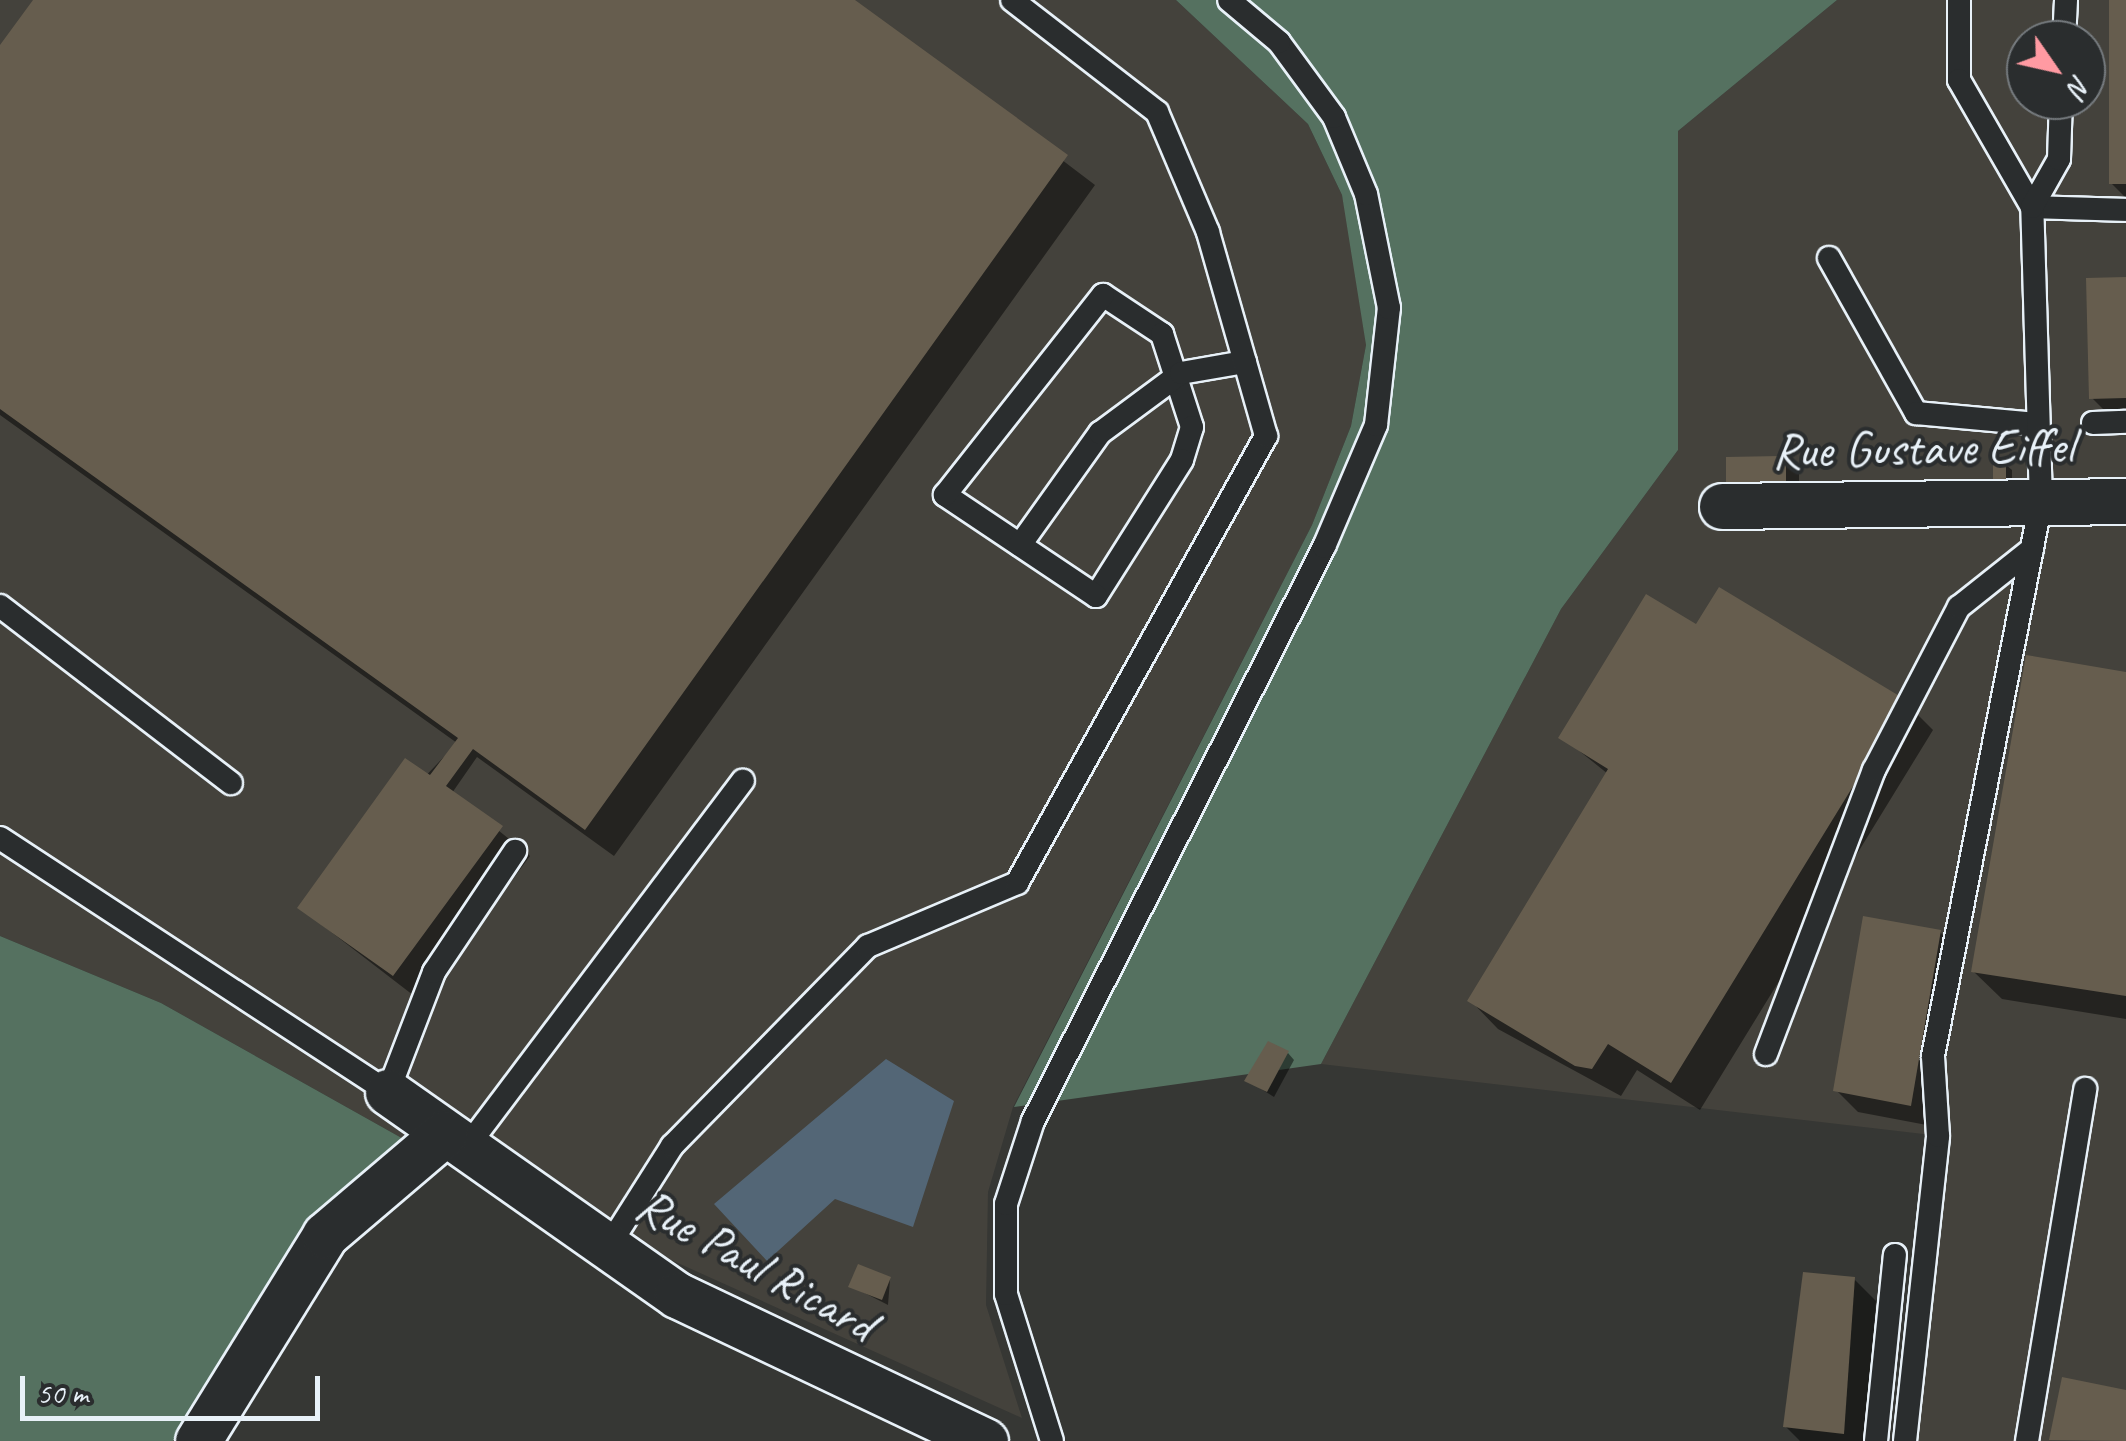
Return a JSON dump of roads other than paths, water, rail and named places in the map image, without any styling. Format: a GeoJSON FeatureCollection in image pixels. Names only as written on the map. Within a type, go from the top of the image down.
{"type":"FeatureCollection","features":[{"type":"Feature","properties":{"kind":"street","name":"Rue Gustave Eiffel"},"geometry":{"type":"LineString","coordinates":[[1722,506],[2126,500]]}},
{"type":"Feature","properties":{"kind":"street","name":"Rue Paul Ricard"},"geometry":{"type":"LineString","coordinates":[[388,1092],[677,1295],[985,1441]]}},
{"type":"Feature","properties":{"kind":"street"},"geometry":{"type":"LineString","coordinates":[[198,1441],[325,1234],[456,1140]]}},
{"type":"Feature","properties":{"kind":"lane"},"geometry":{"type":"LineString","coordinates":[[608,1248],[672,1146],[868,946],[1017,883],[1266,436],[1208,232],[1157,112],[1012,0]]}},
{"type":"Feature","properties":{"kind":"lane"},"geometry":{"type":"LineString","coordinates":[[1052,1441],[1006,1294],[1006,1204],[1033,1121],[1324,548],[1376,425],[1389,308],[1366,194],[1334,117],[1279,42],[1229,0]]}},
{"type":"Feature","properties":{"kind":"lane"},"geometry":{"type":"LineString","coordinates":[[1905,1441],[1938,1136],[1933,1056],[2041,502],[2032,206],[1959,80],[1959,0]]}},
{"type":"Feature","properties":{"kind":"lane"},"geometry":{"type":"LineString","coordinates":[[2032,206],[2059,159],[2061,120]]}},
{"type":"Feature","properties":{"kind":"lane"},"geometry":{"type":"LineString","coordinates":[[2032,206],[2126,210]]}},
{"type":"Feature","properties":{"kind":"lane"},"geometry":{"type":"LineString","coordinates":[[1829,258],[1916,413],[2037,424]]}},
{"type":"Feature","properties":{"kind":"lane"},"geometry":{"type":"LineString","coordinates":[[1103,296],[1162,334],[1182,373],[1192,427],[1182,460],[1096,596],[946,495],[1103,296]]}},
{"type":"Feature","properties":{"kind":"lane"},"geometry":{"type":"LineString","coordinates":[[1020,545],[1100,434],[1182,373],[1245,362]]}},
{"type":"Feature","properties":{"kind":"lane"},"geometry":{"type":"LineString","coordinates":[[2094,423],[2126,422]]}},
{"type":"Feature","properties":{"kind":"lane"},"geometry":{"type":"LineString","coordinates":[[1766,1054],[1874,770],[1959,607],[2032,549]]}},
{"type":"Feature","properties":{"kind":"lane"},"geometry":{"type":"LineString","coordinates":[[0,606],[231,783]]}},
{"type":"Feature","properties":{"kind":"lane"},"geometry":{"type":"LineString","coordinates":[[456,1140],[743,781]]}},
{"type":"Feature","properties":{"kind":"lane"},"geometry":{"type":"LineString","coordinates":[[0,838],[388,1092],[434,972],[515,851]]}},
{"type":"Feature","properties":{"kind":"lane"},"geometry":{"type":"LineString","coordinates":[[2027,1441],[2086,1089]]}},
{"type":"Feature","properties":{"kind":"lane"},"geometry":{"type":"LineString","coordinates":[[1876,1441],[1895,1255]]}},
{"type":"Feature","properties":{"kind":"water"},"geometry":{"type":"Polygon","coordinates":[[[886,1059],[954,1101],[913,1227],[835,1199],[767,1261],[714,1204],[886,1059]]]}}]}
